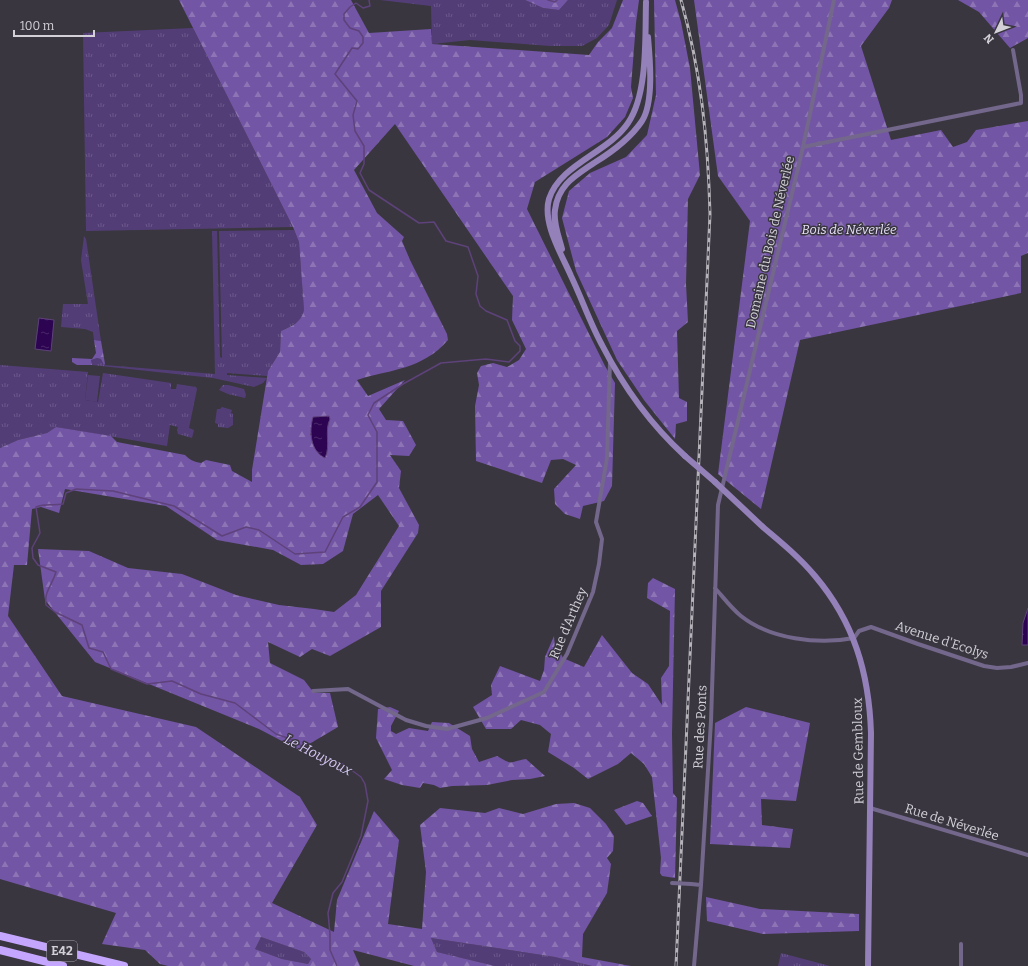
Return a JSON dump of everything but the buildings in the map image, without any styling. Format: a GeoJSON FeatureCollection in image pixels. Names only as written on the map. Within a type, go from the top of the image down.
{"type":"FeatureCollection","features":[{"type":"Feature","properties":{"kind":"highway","name":"E42"},"geometry":{"type":"LineString","coordinates":[[0,936],[124,966]]}},
{"type":"Feature","properties":{"kind":"highway","name":"E42"},"geometry":{"type":"LineString","coordinates":[[0,950],[63,966]]}},
{"type":"Feature","properties":{"kind":"main road"},"geometry":{"type":"LineString","coordinates":[[574,282],[549,224],[549,200],[556,185],[564,176],[609,143],[628,124],[638,106],[642,88],[646,1]]}},
{"type":"Feature","properties":{"kind":"main road"},"geometry":{"type":"LineString","coordinates":[[574,282],[564,255],[556,225],[555,211],[558,196],[565,185],[576,174],[618,147],[630,136],[642,120],[649,98],[650,70],[646,1]]}},
{"type":"Feature","properties":{"kind":"main road","name":"Rue de Gembloux"},"geometry":{"type":"LineString","coordinates":[[574,282],[610,361],[648,416],[685,456],[791,551],[815,575],[833,599],[854,638],[866,680],[871,714],[868,966]]}},
{"type":"Feature","properties":{"kind":"street","name":"Domaine du Bois de Néverlée"},"geometry":{"type":"LineString","coordinates":[[722,488],[803,147],[834,0]]}},
{"type":"Feature","properties":{"kind":"street"},"geometry":{"type":"LineString","coordinates":[[803,147],[1021,103],[1013,50]]}},
{"type":"Feature","properties":{"kind":"street","name":"Rue d'Arthey"},"geometry":{"type":"LineString","coordinates":[[313,691],[348,689],[406,720],[426,726],[447,729],[488,718],[544,692],[567,654],[593,592],[599,564],[602,539],[596,522],[607,458],[610,361]]}},
{"type":"Feature","properties":{"kind":"street","name":"Rue des Ponts"},"geometry":{"type":"LineString","coordinates":[[694,966],[701,885],[710,722],[718,505],[722,488]]}},
{"type":"Feature","properties":{"kind":"street"},"geometry":{"type":"LineString","coordinates":[[715,588],[741,616],[758,626],[785,637],[817,640],[854,638]]}},
{"type":"Feature","properties":{"kind":"street","name":"Avenue d'Ecolys"},"geometry":{"type":"LineString","coordinates":[[854,638],[859,631],[871,627],[984,666],[997,668],[1011,667],[1028,663]]}},
{"type":"Feature","properties":{"kind":"street","name":"Rue de Néverlée"},"geometry":{"type":"LineString","coordinates":[[870,808],[1028,855]]}},
{"type":"Feature","properties":{"kind":"street"},"geometry":{"type":"LineString","coordinates":[[672,883],[701,885]]}},
{"type":"Feature","properties":{"kind":"street"},"geometry":{"type":"LineString","coordinates":[[961,944],[961,966]]}},
{"type":"Feature","properties":{"kind":"green space"},"geometry":{"type":"Polygon","coordinates":[[[179,0],[351,0],[369,33],[431,29],[432,44],[589,55],[598,42],[612,28],[623,0],[639,0],[631,87],[633,98],[625,117],[607,137],[535,182],[527,209],[605,366],[615,383],[612,486],[604,501],[583,506],[580,519],[565,514],[555,504],[554,489],[576,465],[563,459],[551,460],[542,483],[476,461],[475,406],[479,385],[477,373],[481,366],[493,363],[507,367],[519,360],[526,349],[512,320],[513,296],[395,124],[354,170],[377,213],[404,237],[402,241],[410,260],[447,334],[448,340],[438,350],[417,363],[357,380],[368,396],[405,380],[379,409],[386,420],[403,421],[416,445],[409,456],[390,455],[401,471],[399,488],[419,525],[418,533],[381,591],[381,627],[330,656],[312,649],[300,657],[268,642],[270,663],[304,680],[314,693],[330,693],[338,727],[299,750],[259,729],[95,662],[45,600],[38,549],[89,551],[128,568],[182,574],[236,595],[279,605],[334,612],[356,595],[399,526],[378,495],[353,514],[343,551],[323,564],[301,565],[273,550],[217,540],[166,506],[65,489],[59,513],[41,507],[32,509],[27,565],[14,565],[8,616],[62,696],[196,727],[300,797],[317,825],[272,903],[334,932],[337,900],[374,811],[399,840],[388,924],[422,929],[426,872],[420,825],[440,808],[485,813],[499,808],[523,814],[556,804],[574,803],[590,808],[606,824],[614,836],[613,851],[607,858],[611,864],[607,893],[583,934],[582,957],[631,966],[592,966],[555,957],[431,938],[437,952],[495,966],[414,966],[353,950],[360,966],[168,966],[160,964],[145,950],[102,944],[116,913],[0,879],[0,448],[18,440],[47,433],[56,427],[111,436],[117,442],[185,455],[199,463],[206,460],[230,465],[232,471],[252,482],[252,470],[268,371],[280,352],[281,331],[299,321],[304,310],[299,242],[293,227],[179,0]],[[327,425],[310,434],[327,454],[327,425]],[[261,937],[255,949],[282,959],[308,964],[311,959],[304,952],[261,937]]]}},
{"type":"Feature","properties":{"kind":"green space"},"geometry":{"type":"Polygon","coordinates":[[[380,0],[525,0],[543,8],[559,10],[568,0],[617,0],[609,25],[597,38],[582,46],[550,46],[470,40],[432,44],[431,6],[380,0]]]}},
{"type":"Feature","properties":{"kind":"green space"},"geometry":{"type":"Polygon","coordinates":[[[525,0],[568,0],[559,10],[543,8],[525,0]]]}},
{"type":"Feature","properties":{"kind":"green space"},"geometry":{"type":"Polygon","coordinates":[[[654,0],[675,0],[681,22],[690,68],[700,175],[688,199],[686,284],[688,322],[677,331],[679,398],[687,402],[687,421],[676,424],[675,439],[644,400],[617,360],[576,271],[562,218],[569,191],[590,173],[626,157],[647,135],[656,95],[654,0]]]}},
{"type":"Feature","properties":{"kind":"green space","name":"Bois de Néverlée"},"geometry":{"type":"Polygon","coordinates":[[[694,0],[892,0],[889,8],[861,46],[891,140],[941,130],[953,147],[967,142],[976,130],[1028,121],[1028,253],[1021,256],[1021,293],[800,340],[761,509],[718,474],[750,221],[718,176],[694,0]]]}},
{"type":"Feature","properties":{"kind":"green space"},"geometry":{"type":"Polygon","coordinates":[[[958,0],[1028,0],[1028,38],[1010,48],[979,12],[958,0]]]}},
{"type":"Feature","properties":{"kind":"green space"},"geometry":{"type":"Polygon","coordinates":[[[193,28],[293,227],[86,231],[83,33],[193,28]]]}},
{"type":"Feature","properties":{"kind":"green space"},"geometry":{"type":"Polygon","coordinates":[[[294,230],[299,242],[304,310],[302,318],[298,322],[281,331],[280,352],[268,371],[267,376],[227,373],[227,375],[267,378],[263,383],[254,387],[213,378],[92,365],[91,360],[97,358],[101,359],[104,365],[215,374],[212,231],[217,231],[220,357],[222,358],[219,231],[294,230]]]}},
{"type":"Feature","properties":{"kind":"green space"},"geometry":{"type":"Polygon","coordinates":[[[84,236],[86,239],[101,341],[94,340],[93,332],[85,329],[61,327],[63,304],[88,304],[81,260],[84,236]]]}},
{"type":"Feature","properties":{"kind":"green space"},"geometry":{"type":"Polygon","coordinates":[[[94,340],[101,341],[104,365],[101,359],[97,358],[91,360],[92,365],[77,365],[72,362],[72,358],[92,359],[96,353],[94,340]]]}},
{"type":"Feature","properties":{"kind":"green space"},"geometry":{"type":"Polygon","coordinates":[[[0,365],[88,372],[85,400],[98,402],[103,373],[171,383],[171,389],[176,389],[177,384],[196,387],[197,389],[189,428],[194,430],[192,438],[178,434],[178,427],[170,425],[167,446],[56,427],[47,433],[18,440],[0,448],[0,365]]]}},
{"type":"Feature","properties":{"kind":"green space"},"geometry":{"type":"Polygon","coordinates":[[[88,375],[100,376],[97,402],[85,400],[88,375]]]}},
{"type":"Feature","properties":{"kind":"green space"},"geometry":{"type":"Polygon","coordinates":[[[223,385],[244,389],[246,395],[245,398],[219,390],[223,385]]]}},
{"type":"Feature","properties":{"kind":"green space"},"geometry":{"type":"Polygon","coordinates":[[[222,407],[232,410],[233,425],[228,428],[218,427],[218,424],[215,423],[217,409],[222,407]]]}},
{"type":"Feature","properties":{"kind":"green space"},"geometry":{"type":"Polygon","coordinates":[[[653,578],[675,589],[672,734],[673,793],[677,798],[675,878],[662,876],[660,873],[661,858],[652,777],[644,764],[631,753],[618,764],[588,779],[574,768],[548,752],[551,734],[540,725],[521,720],[511,729],[486,729],[473,707],[492,695],[491,685],[500,666],[540,681],[544,670],[545,657],[554,636],[555,649],[559,650],[563,658],[584,667],[602,635],[632,673],[648,684],[662,705],[661,678],[669,666],[670,611],[647,598],[648,583],[653,578]]]}},
{"type":"Feature","properties":{"kind":"green space"},"geometry":{"type":"Polygon","coordinates":[[[390,707],[399,711],[391,726],[391,731],[396,734],[409,728],[428,731],[432,722],[449,723],[470,736],[472,749],[479,762],[497,756],[509,762],[526,759],[545,776],[487,785],[452,786],[440,788],[423,783],[420,788],[402,785],[384,779],[392,770],[376,738],[378,709],[390,707]]]}},
{"type":"Feature","properties":{"kind":"green space"},"geometry":{"type":"Polygon","coordinates":[[[746,707],[810,723],[796,801],[761,799],[762,825],[793,829],[790,848],[710,844],[715,723],[746,707]]]}},
{"type":"Feature","properties":{"kind":"green space"},"geometry":{"type":"Polygon","coordinates":[[[637,801],[643,803],[652,816],[626,825],[614,810],[637,801]]]}},
{"type":"Feature","properties":{"kind":"green space"},"geometry":{"type":"Polygon","coordinates":[[[706,897],[760,909],[859,914],[859,931],[763,934],[707,921],[706,897]]]}},
{"type":"Feature","properties":{"kind":"green space"},"geometry":{"type":"Polygon","coordinates":[[[261,937],[304,952],[311,959],[308,964],[282,959],[255,949],[261,937]]]}},
{"type":"Feature","properties":{"kind":"green space"},"geometry":{"type":"Polygon","coordinates":[[[431,938],[555,957],[592,966],[495,966],[437,952],[431,938]]]}},
{"type":"Feature","properties":{"kind":"green space"},"geometry":{"type":"Polygon","coordinates":[[[781,953],[830,966],[778,966],[781,953]]]}},
{"type":"Feature","properties":{"kind":"water"},"geometry":{"type":"Polygon","coordinates":[[[39,318],[54,320],[51,351],[35,349],[39,318]]]}},
{"type":"Feature","properties":{"kind":"water"},"geometry":{"type":"Polygon","coordinates":[[[329,416],[327,453],[325,458],[316,451],[312,440],[311,428],[313,417],[329,416]]]}},
{"type":"Feature","properties":{"kind":"water"},"geometry":{"type":"Polygon","coordinates":[[[1028,608],[1028,645],[1022,645],[1023,623],[1028,608]]]}},
{"type":"Feature","properties":{"kind":"waterway","name":"Le Houyoux"},"geometry":{"type":"LineString","coordinates":[[337,966],[330,950],[328,913],[333,893],[342,882],[361,836],[368,801],[365,784],[361,777],[343,764],[316,757],[308,753],[296,741],[276,734],[235,703],[201,694],[172,681],[147,684],[111,669],[103,652],[89,648],[82,625],[55,612],[46,605],[47,592],[56,572],[38,565],[33,558],[32,548],[40,533],[36,507],[43,505],[63,504],[66,493],[76,489],[113,491],[174,506],[222,536],[246,527],[259,530],[295,554],[325,552],[343,517],[360,507],[377,482],[377,432],[368,415],[374,403],[403,384],[441,363],[486,359],[509,362],[520,351],[520,346],[515,341],[507,320],[486,311],[480,306],[476,294],[478,276],[468,247],[446,241],[434,222],[419,223],[369,190],[360,173],[364,164],[364,146],[355,131],[353,115],[357,101],[335,74],[352,48],[358,49],[363,43],[363,37],[359,31],[350,28],[344,20],[344,14],[356,3],[363,8],[370,6],[369,0]]}},
{"type":"Feature","properties":{"kind":"waterway","name":"Le Houyoux"},"geometry":{"type":"LineString","coordinates":[[548,0],[555,2],[557,0]]}},
{"type":"Feature","properties":{"kind":"railway"},"geometry":{"type":"LineString","coordinates":[[676,966],[710,214],[702,106],[694,53],[681,0]]}}]}
